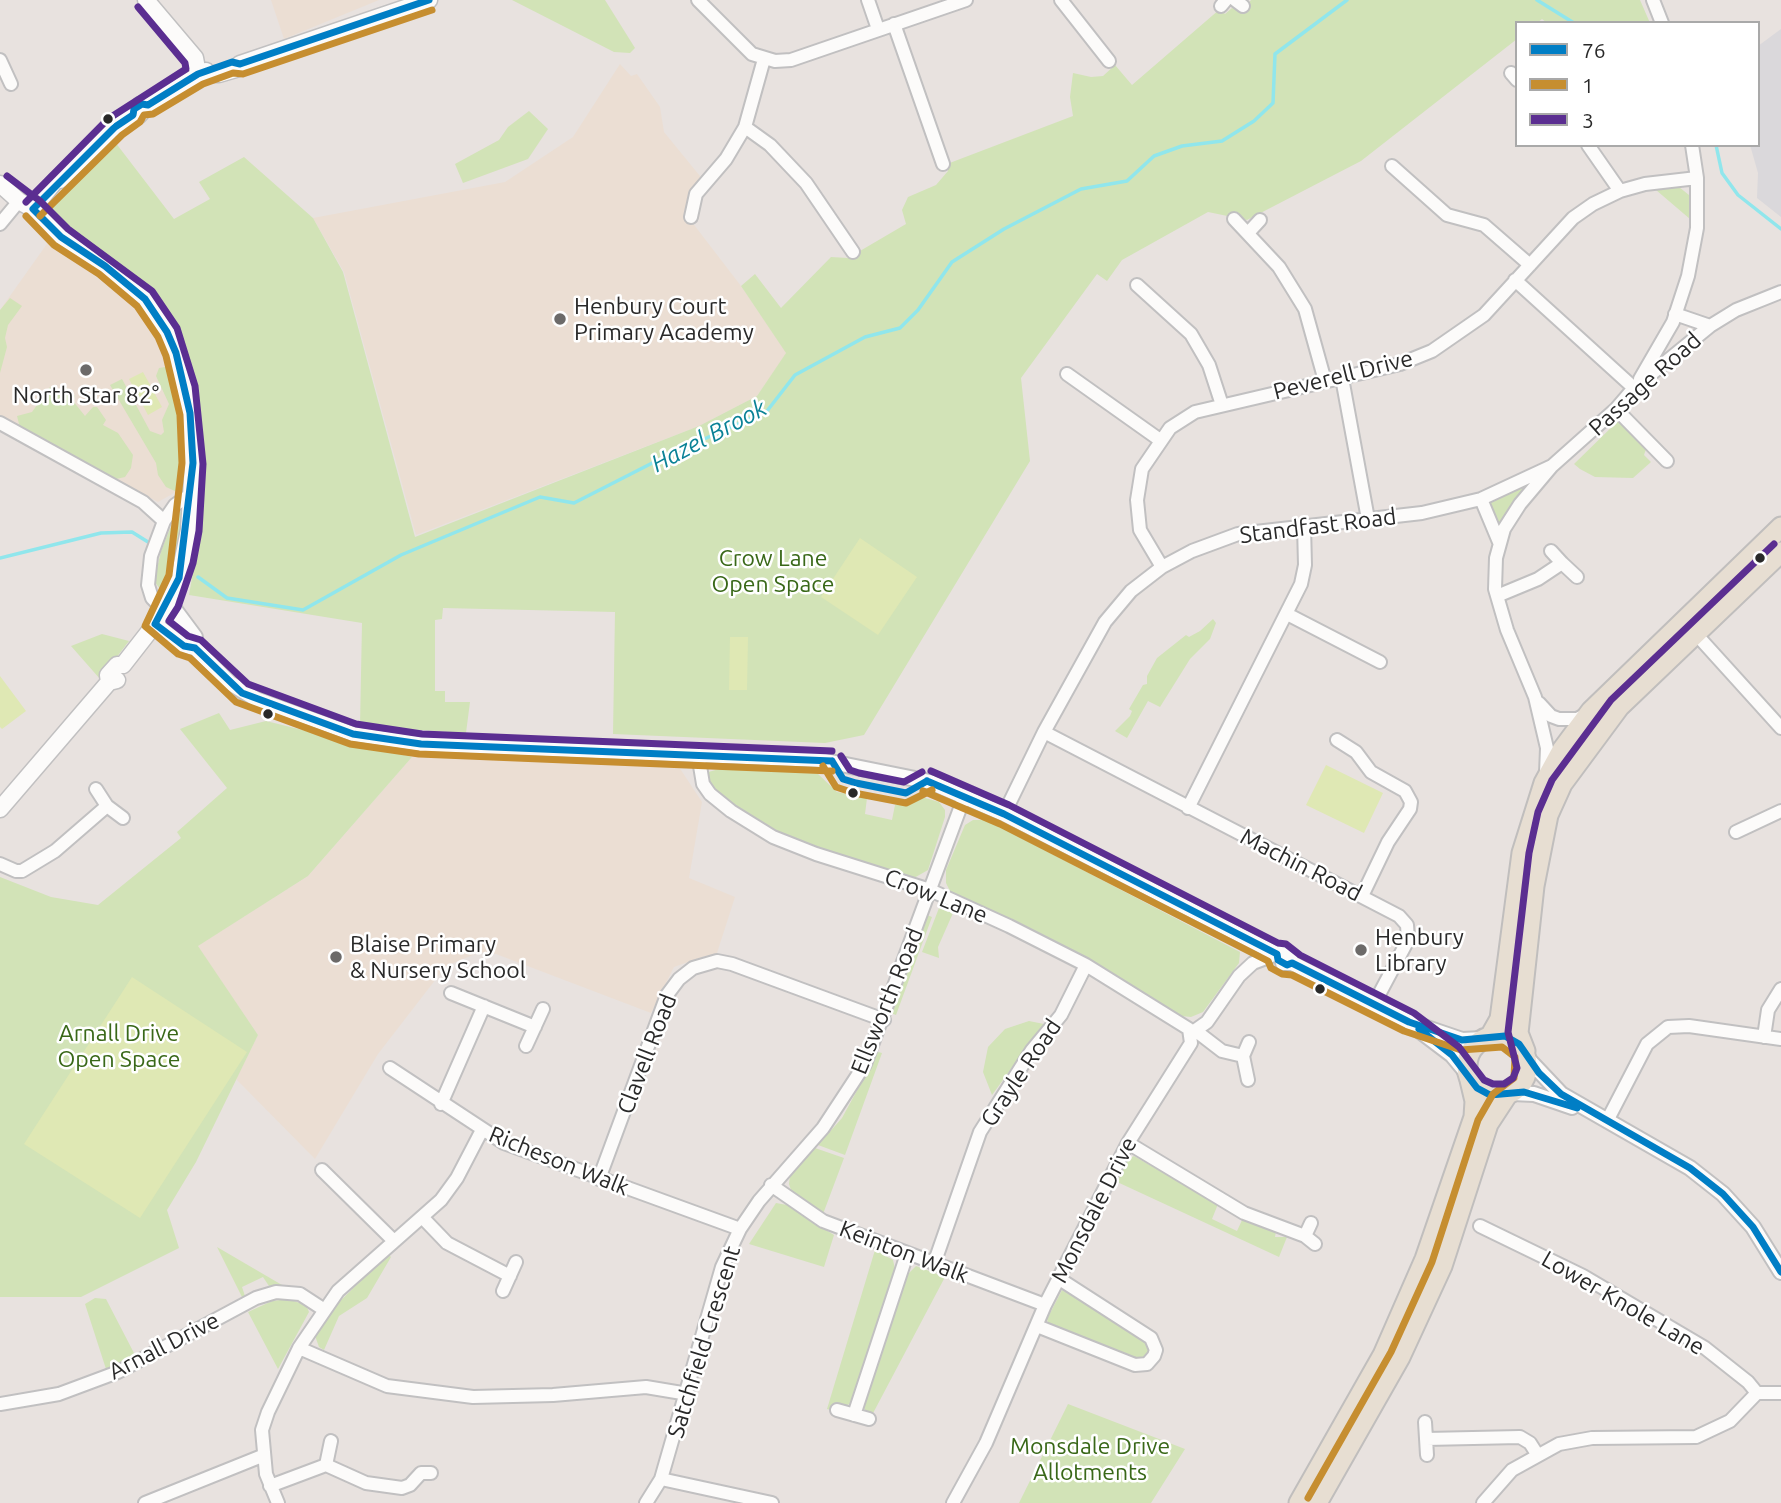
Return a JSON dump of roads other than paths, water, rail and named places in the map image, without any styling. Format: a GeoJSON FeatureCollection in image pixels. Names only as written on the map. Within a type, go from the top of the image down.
{"type":"FeatureCollection","features":[{"type":"Feature","properties":{"kind":"main road"},"geometry":{"type":"LineString","coordinates":[[146,0],[172,35],[177,51],[198,74]]}},
{"type":"Feature","properties":{"kind":"main road"},"geometry":{"type":"LineString","coordinates":[[26,205],[55,185],[115,127],[133,115],[134,109],[148,104],[198,74],[219,74],[236,69],[240,64],[429,0]]}},
{"type":"Feature","properties":{"kind":"main road"},"geometry":{"type":"LineString","coordinates":[[0,184],[61,237],[105,266],[145,299],[167,332],[181,372],[190,414],[193,453],[191,498],[183,561],[163,612],[123,665],[117,665],[108,675],[109,682],[0,809]]}},
{"type":"Feature","properties":{"kind":"main road","name":"Passage Road"},"geometry":{"type":"LineString","coordinates":[[1487,1037],[1500,1019],[1522,853],[1544,783],[1562,750],[1591,711],[1781,527]]}},
{"type":"Feature","properties":{"kind":"main road"},"geometry":{"type":"LineString","coordinates":[[1317,1503],[1400,1357],[1437,1278],[1488,1124],[1527,1075],[1526,1054],[1518,1033],[1519,1006],[1539,854],[1548,815],[1562,783],[1593,738],[1619,707],[1781,552]]}},
{"type":"Feature","properties":{"kind":"main road"},"geometry":{"type":"LineString","coordinates":[[1298,1503],[1383,1355],[1425,1259],[1474,1117],[1475,1101],[1469,1076],[1469,1054],[1487,1037],[1505,1036],[1526,1054]]}},
{"type":"Feature","properties":{"kind":"main road"},"geometry":{"type":"LineString","coordinates":[[1469,1076],[1477,1088],[1490,1096],[1510,1094]]}},
{"type":"Feature","properties":{"kind":"street"},"geometry":{"type":"LineString","coordinates":[[698,0],[741,46],[764,59],[791,60],[966,0]]}},
{"type":"Feature","properties":{"kind":"street"},"geometry":{"type":"LineString","coordinates":[[868,0],[878,29]]}},
{"type":"Feature","properties":{"kind":"street"},"geometry":{"type":"LineString","coordinates":[[1061,0],[1105,57],[1090,61]]}},
{"type":"Feature","properties":{"kind":"street"},"geometry":{"type":"LineString","coordinates":[[1653,0],[1661,21]]}},
{"type":"Feature","properties":{"kind":"street"},"geometry":{"type":"LineString","coordinates":[[894,24],[943,164]]}},
{"type":"Feature","properties":{"kind":"street"},"geometry":{"type":"LineString","coordinates":[[691,217],[696,194],[726,159],[745,127],[764,59]]}},
{"type":"Feature","properties":{"kind":"street"},"geometry":{"type":"LineString","coordinates":[[0,60],[10,83]]}},
{"type":"Feature","properties":{"kind":"street"},"geometry":{"type":"LineString","coordinates":[[745,127],[770,145],[806,183],[849,246],[833,248]]}},
{"type":"Feature","properties":{"kind":"street"},"geometry":{"type":"LineString","coordinates":[[922,149],[935,143]]}},
{"type":"Feature","properties":{"kind":"street"},"geometry":{"type":"LineString","coordinates":[[1589,147],[1620,191]]}},
{"type":"Feature","properties":{"kind":"street"},"geometry":{"type":"LineString","coordinates":[[1516,280],[1634,387],[1661,346],[1688,276],[1697,228],[1697,178],[1692,147]]}},
{"type":"Feature","properties":{"kind":"street"},"geometry":{"type":"LineString","coordinates":[[1392,166],[1447,215],[1484,225],[1530,265]]}},
{"type":"Feature","properties":{"kind":"street","name":"Peverell Drive"},"geometry":{"type":"LineString","coordinates":[[1162,567],[1140,530],[1137,500],[1142,469],[1170,428],[1195,412],[1411,361],[1453,340],[1484,315],[1573,218],[1620,191],[1697,178]]}},
{"type":"Feature","properties":{"kind":"street"},"geometry":{"type":"LineString","coordinates":[[0,224],[26,205]]}},
{"type":"Feature","properties":{"kind":"street"},"geometry":{"type":"LineString","coordinates":[[1234,219],[1279,267],[1305,309],[1325,381]]}},
{"type":"Feature","properties":{"kind":"street"},"geometry":{"type":"LineString","coordinates":[[1248,233],[1260,220]]}},
{"type":"Feature","properties":{"kind":"street"},"geometry":{"type":"LineString","coordinates":[[1138,285],[1191,334],[1209,365],[1222,405]]}},
{"type":"Feature","properties":{"kind":"street","name":"Passage Road"},"geometry":{"type":"LineString","coordinates":[[1544,783],[1547,748],[1535,697],[1497,596],[1494,575],[1499,542],[1510,516],[1552,466],[1616,409],[1634,387],[1710,326],[1736,310],[1781,292]]}},
{"type":"Feature","properties":{"kind":"street"},"geometry":{"type":"LineString","coordinates":[[1675,314],[1710,326]]}},
{"type":"Feature","properties":{"kind":"street"},"geometry":{"type":"LineString","coordinates":[[1067,374],[1160,440]]}},
{"type":"Feature","properties":{"kind":"street"},"geometry":{"type":"LineString","coordinates":[[1342,378],[1368,519]]}},
{"type":"Feature","properties":{"kind":"street"},"geometry":{"type":"LineString","coordinates":[[1616,409],[1652,453],[1667,461]]}},
{"type":"Feature","properties":{"kind":"street"},"geometry":{"type":"LineString","coordinates":[[0,423],[143,502],[164,521]]}},
{"type":"Feature","properties":{"kind":"street","name":"Passage Road"},"geometry":{"type":"LineString","coordinates":[[1481,499],[1552,466]]}},
{"type":"Feature","properties":{"kind":"street"},"geometry":{"type":"LineString","coordinates":[[191,498],[185,498],[175,505],[164,521],[152,551],[148,585],[152,598],[184,646],[195,648],[243,693],[321,724],[366,737],[421,744],[832,761],[930,782],[1004,814],[1277,954],[1290,958],[1292,963],[1409,1022],[1462,1040],[1487,1037]]}},
{"type":"Feature","properties":{"kind":"street"},"geometry":{"type":"LineString","coordinates":[[1481,499],[1499,542]]}},
{"type":"Feature","properties":{"kind":"street","name":"Standfast Road"},"geometry":{"type":"LineString","coordinates":[[1004,814],[1044,732],[1105,622],[1131,591],[1162,567],[1192,551],[1238,534],[1422,513],[1481,499]]}},
{"type":"Feature","properties":{"kind":"street"},"geometry":{"type":"LineString","coordinates":[[1188,807],[1287,614],[1305,565],[1304,526]]}},
{"type":"Feature","properties":{"kind":"street"},"geometry":{"type":"LineString","coordinates":[[1551,551],[1577,577]]}},
{"type":"Feature","properties":{"kind":"street"},"geometry":{"type":"LineString","coordinates":[[1497,596],[1538,579],[1562,563]]}},
{"type":"Feature","properties":{"kind":"street"},"geometry":{"type":"LineString","coordinates":[[163,612],[195,637],[195,648]]}},
{"type":"Feature","properties":{"kind":"street"},"geometry":{"type":"LineString","coordinates":[[1287,614],[1380,662]]}},
{"type":"Feature","properties":{"kind":"street"},"geometry":{"type":"LineString","coordinates":[[1695,633],[1781,728]]}},
{"type":"Feature","properties":{"kind":"street","name":"Passage Road"},"geometry":{"type":"LineString","coordinates":[[1535,697],[1551,716],[1559,719],[1577,719],[1591,711]]}},
{"type":"Feature","properties":{"kind":"street","name":"Machin Road"},"geometry":{"type":"LineString","coordinates":[[1044,732],[1399,915],[1409,933],[1374,1004]]}},
{"type":"Feature","properties":{"kind":"street"},"geometry":{"type":"LineString","coordinates":[[1337,740],[1353,748],[1371,772],[1405,791],[1411,802],[1410,809],[1388,842],[1362,896]]}},
{"type":"Feature","properties":{"kind":"street","name":"Crow Lane"},"geometry":{"type":"LineString","coordinates":[[698,754],[703,784],[710,794],[755,826],[794,846],[930,890],[1027,934],[1086,965],[1186,1025],[1222,1051],[1243,1056]]}},
{"type":"Feature","properties":{"kind":"street"},"geometry":{"type":"LineString","coordinates":[[96,789],[107,806],[122,818]]}},
{"type":"Feature","properties":{"kind":"street","name":"Ellsworth Road"},"geometry":{"type":"LineString","coordinates":[[771,1185],[839,1106],[865,1064],[884,1020],[965,795]]}},
{"type":"Feature","properties":{"kind":"street"},"geometry":{"type":"LineString","coordinates":[[0,864],[22,871],[55,852],[107,806]]}},
{"type":"Feature","properties":{"kind":"street"},"geometry":{"type":"LineString","coordinates":[[1736,832],[1781,811]]}},
{"type":"Feature","properties":{"kind":"street"},"geometry":{"type":"LineString","coordinates":[[1753,826],[1759,839]]}},
{"type":"Feature","properties":{"kind":"street","name":"Monsdale Drive"},"geometry":{"type":"LineString","coordinates":[[953,1503],[986,1443],[1058,1278],[1128,1143],[1191,1043],[1193,1032],[1207,1022],[1239,976],[1256,961],[1277,954]]}},
{"type":"Feature","properties":{"kind":"street","name":"Clavell Road"},"geometry":{"type":"LineString","coordinates":[[599,1179],[667,995],[679,979],[693,968],[718,961],[732,964],[884,1020]]}},
{"type":"Feature","properties":{"kind":"street","name":"Grayle Road"},"geometry":{"type":"LineString","coordinates":[[934,1264],[980,1132],[1032,1050],[1061,1015],[1086,965]]}},
{"type":"Feature","properties":{"kind":"street"},"geometry":{"type":"LineString","coordinates":[[1763,1037],[1768,1010],[1781,989]]}},
{"type":"Feature","properties":{"kind":"street"},"geometry":{"type":"LineString","coordinates":[[451,993],[535,1027]]}},
{"type":"Feature","properties":{"kind":"street"},"geometry":{"type":"LineString","coordinates":[[441,1104],[484,1006]]}},
{"type":"Feature","properties":{"kind":"street"},"geometry":{"type":"LineString","coordinates":[[526,1046],[542,1009]]}},
{"type":"Feature","properties":{"kind":"street"},"geometry":{"type":"LineString","coordinates":[[1409,1022],[1452,1055],[1469,1076]]}},
{"type":"Feature","properties":{"kind":"street"},"geometry":{"type":"LineString","coordinates":[[1607,1121],[1647,1044],[1668,1027],[1689,1026],[1781,1039]]}},
{"type":"Feature","properties":{"kind":"street"},"geometry":{"type":"LineString","coordinates":[[1248,1080],[1243,1056],[1249,1042]]}},
{"type":"Feature","properties":{"kind":"street"},"geometry":{"type":"LineString","coordinates":[[1526,1054],[1561,1094],[1675,1158],[1714,1186],[1739,1210],[1780,1265]]}},
{"type":"Feature","properties":{"kind":"street","name":"Richeson Walk"},"geometry":{"type":"LineString","coordinates":[[390,1068],[504,1143],[740,1229]]}},
{"type":"Feature","properties":{"kind":"street"},"geometry":{"type":"LineString","coordinates":[[1510,1094],[1534,1094],[1590,1112]]}},
{"type":"Feature","properties":{"kind":"street"},"geometry":{"type":"LineString","coordinates":[[278,1503],[262,1456],[262,1430],[299,1348],[323,1309],[355,1275],[423,1218],[457,1178],[482,1130]]}},
{"type":"Feature","properties":{"kind":"street"},"geometry":{"type":"LineString","coordinates":[[1128,1143],[1244,1213],[1310,1240],[1311,1223]]}},
{"type":"Feature","properties":{"kind":"street"},"geometry":{"type":"LineString","coordinates":[[322,1170],[394,1241]]}},
{"type":"Feature","properties":{"kind":"street","name":"Keinton Walk"},"geometry":{"type":"LineString","coordinates":[[771,1185],[823,1221],[1045,1305]]}},
{"type":"Feature","properties":{"kind":"street","name":"Satchfield Crescent"},"geometry":{"type":"LineString","coordinates":[[646,1503],[661,1479],[688,1394],[722,1267],[740,1229],[771,1185]]}},
{"type":"Feature","properties":{"kind":"street"},"geometry":{"type":"LineString","coordinates":[[423,1218],[447,1243],[510,1276]]}},
{"type":"Feature","properties":{"kind":"street","name":"Lower Knole Lane"},"geometry":{"type":"LineString","coordinates":[[1480,1226],[1583,1276],[1705,1348],[1741,1376],[1757,1393]]}},
{"type":"Feature","properties":{"kind":"street"},"geometry":{"type":"LineString","coordinates":[[854,1415],[907,1254]]}},
{"type":"Feature","properties":{"kind":"street"},"geometry":{"type":"LineString","coordinates":[[503,1291],[516,1262]]}},
{"type":"Feature","properties":{"kind":"street"},"geometry":{"type":"LineString","coordinates":[[1037,1326],[1135,1365],[1147,1364],[1154,1356],[1156,1350],[1151,1338],[1058,1278]]}},
{"type":"Feature","properties":{"kind":"street","name":"Arnall Drive"},"geometry":{"type":"LineString","coordinates":[[0,1404],[59,1394],[118,1372],[256,1298],[276,1292],[300,1294],[323,1309]]}},
{"type":"Feature","properties":{"kind":"street"},"geometry":{"type":"LineString","coordinates":[[299,1348],[387,1386],[473,1397],[541,1396],[646,1387],[688,1394]]}},
{"type":"Feature","properties":{"kind":"street"},"geometry":{"type":"LineString","coordinates":[[1483,1503],[1512,1470],[1537,1454],[1581,1439],[1685,1439],[1710,1434],[1730,1422],[1757,1393],[1781,1393]]}},
{"type":"Feature","properties":{"kind":"street"},"geometry":{"type":"LineString","coordinates":[[837,1410],[869,1419]]}},
{"type":"Feature","properties":{"kind":"street"},"geometry":{"type":"LineString","coordinates":[[1425,1422],[1427,1455]]}},
{"type":"Feature","properties":{"kind":"street"},"geometry":{"type":"LineString","coordinates":[[1426,1439],[1520,1437],[1530,1443],[1537,1454]]}},
{"type":"Feature","properties":{"kind":"street"},"geometry":{"type":"LineString","coordinates":[[326,1465],[331,1441]]}},
{"type":"Feature","properties":{"kind":"street"},"geometry":{"type":"LineString","coordinates":[[145,1503],[262,1456]]}},
{"type":"Feature","properties":{"kind":"street"},"geometry":{"type":"LineString","coordinates":[[270,1486],[326,1465],[350,1478],[392,1488],[410,1485],[421,1473],[430,1473]]}},
{"type":"Feature","properties":{"kind":"street"},"geometry":{"type":"LineString","coordinates":[[661,1479],[772,1503]]}},
{"type":"Feature","properties":{"kind":"waterway","name":"Hazel Brook"},"geometry":{"type":"LineString","coordinates":[[198,577],[227,598],[303,610],[401,555],[540,497],[574,503],[666,456],[767,411],[795,375],[865,337],[900,328],[918,310],[952,262],[1004,229],[1081,189],[1127,181],[1154,156],[1182,146],[1222,141],[1254,121],[1273,103],[1275,54],[1347,0]]}},
{"type":"Feature","properties":{"kind":"waterway","name":"Hazel Brook"},"geometry":{"type":"LineString","coordinates":[[1537,0],[1571,21]]}},
{"type":"Feature","properties":{"kind":"waterway"},"geometry":{"type":"LineString","coordinates":[[1716,147],[1722,173],[1738,195],[1781,229]]}},
{"type":"Feature","properties":{"kind":"waterway","name":"Hazel Brook"},"geometry":{"type":"LineString","coordinates":[[0,558],[101,533],[132,532],[148,542]]}},
{"type":"Feature","properties":{"kind":"place","name":"Henbury Court Primary Academy"},"geometry":{"type":"Point","coordinates":[560,319]}},
{"type":"Feature","properties":{"kind":"place","name":"North Star 82°"},"geometry":{"type":"Point","coordinates":[86,370]}},
{"type":"Feature","properties":{"kind":"place","name":"Henbury Library"},"geometry":{"type":"Point","coordinates":[1361,950]}},
{"type":"Feature","properties":{"kind":"place","name":"Blaise Primary & Nursery School"},"geometry":{"type":"Point","coordinates":[336,957]}},
{"type":"Feature","properties":{"kind":"park label","name":"Crow Lane Open Space"},"geometry":{"type":"Point","coordinates":[773,571]}},
{"type":"Feature","properties":{"kind":"park label","name":"Arnall Drive Open Space"},"geometry":{"type":"Point","coordinates":[119,1046]}},
{"type":"Feature","properties":{"kind":"park label","name":"Monsdale Drive Allotments"},"geometry":{"type":"Point","coordinates":[1090,1459]}}]}
